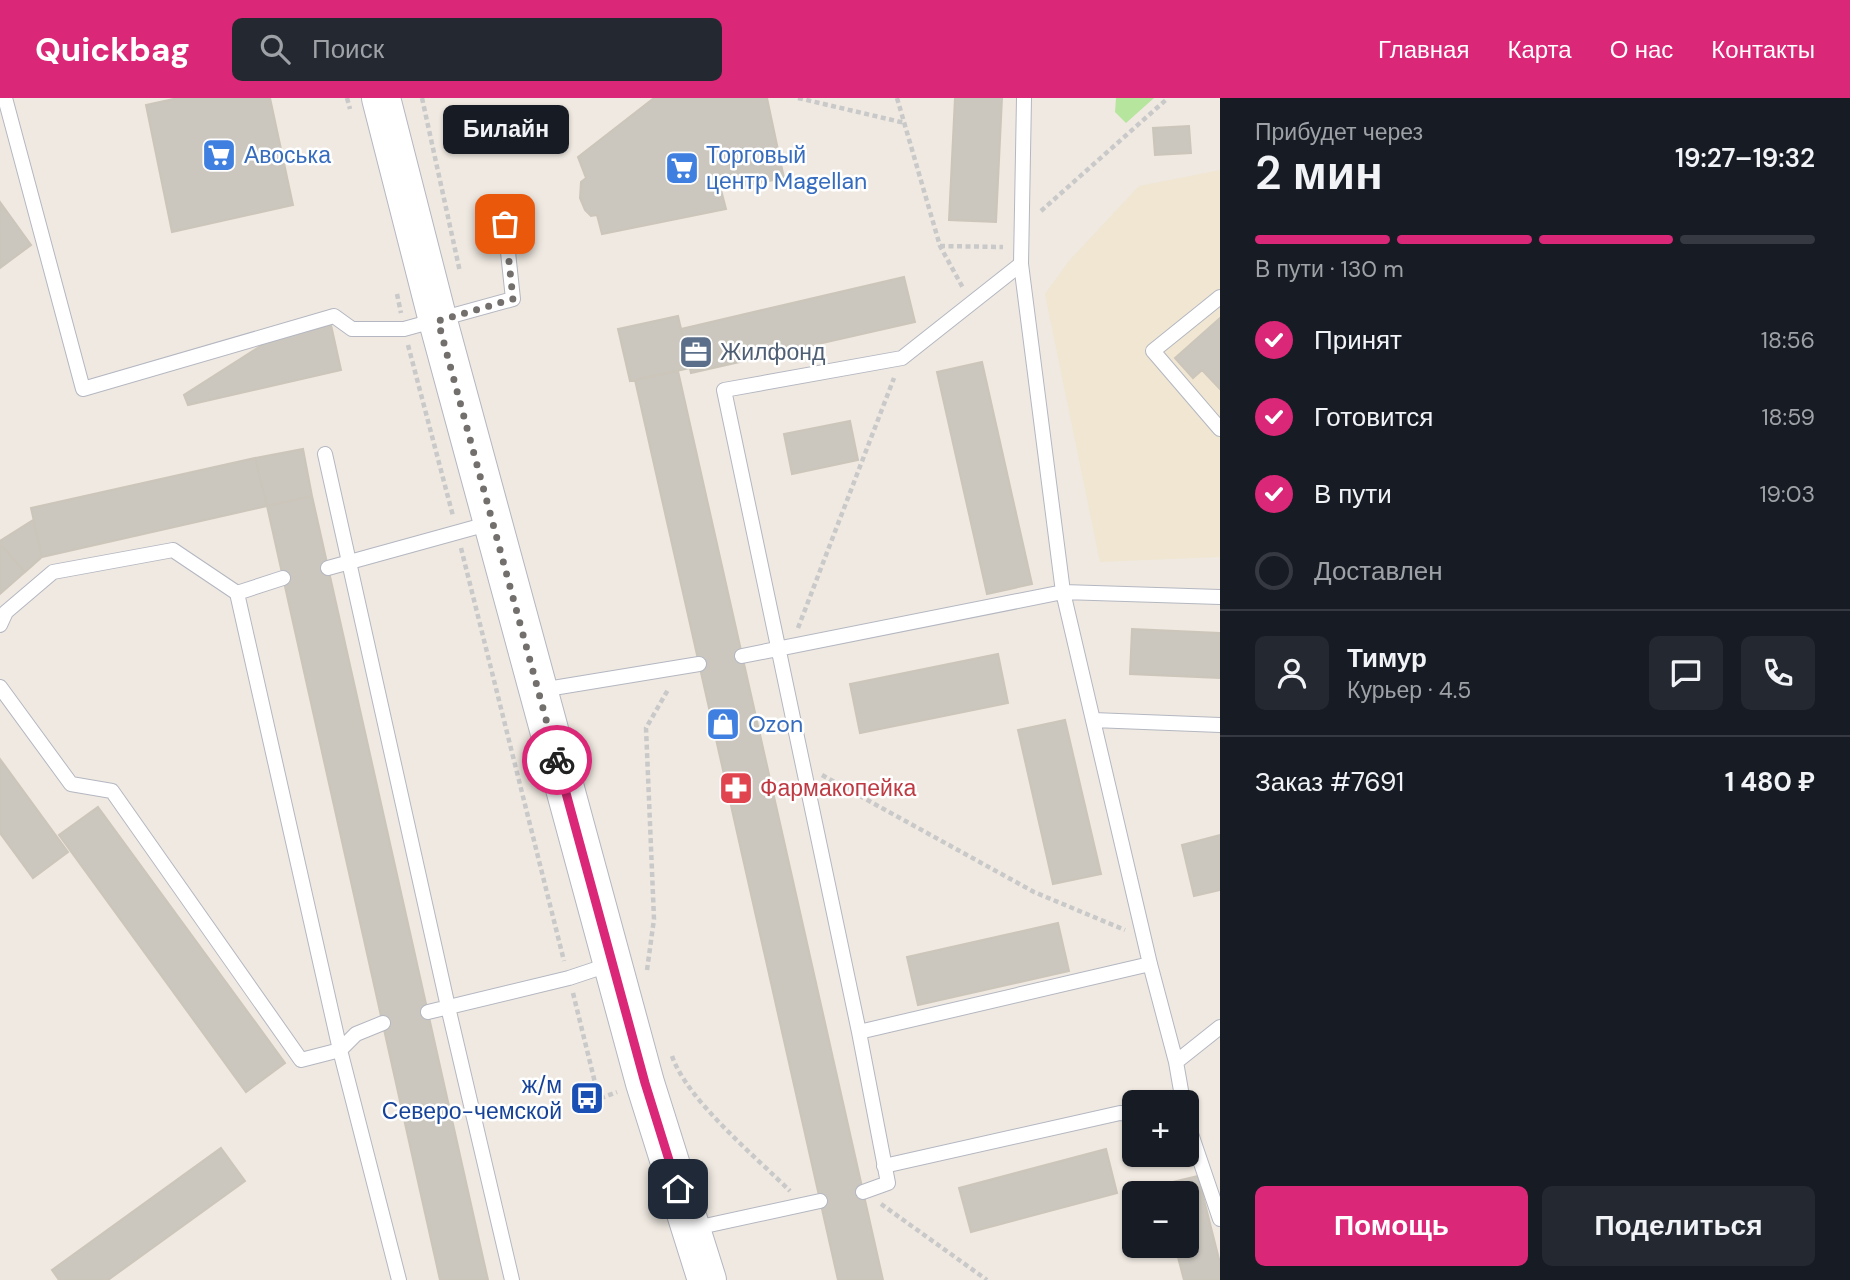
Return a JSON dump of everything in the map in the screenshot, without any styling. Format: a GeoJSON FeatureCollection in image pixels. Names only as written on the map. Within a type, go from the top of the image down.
{"type":"FeatureCollection","features":[{"type":"Feature","properties":{"kind":"main road"},"geometry":{"type":"LineString","coordinates":[[381,98],[421,325],[475,527],[538,691],[645,1083],[707,1280]]}},
{"type":"Feature","properties":{"kind":"lane"},"geometry":{"type":"LineString","coordinates":[[5,98],[83,388],[334,316],[352,329],[421,325],[513,299],[505,224]]}},
{"type":"Feature","properties":{"kind":"lane"},"geometry":{"type":"LineString","coordinates":[[1024,98],[1021,264],[1063,592],[1181,1090]]}},
{"type":"Feature","properties":{"kind":"lane"},"geometry":{"type":"LineString","coordinates":[[863,1192],[888,1183],[803,764],[785,647],[724,390],[902,358],[1021,264]]}},
{"type":"Feature","properties":{"kind":"lane"},"geometry":{"type":"LineString","coordinates":[[1220,297],[1153,352],[1220,429]]}},
{"type":"Feature","properties":{"kind":"lane"},"geometry":{"type":"LineString","coordinates":[[325,454],[448,1007],[512,1280]]}},
{"type":"Feature","properties":{"kind":"lane"},"geometry":{"type":"LineString","coordinates":[[328,568],[475,527]]}},
{"type":"Feature","properties":{"kind":"lane"},"geometry":{"type":"LineString","coordinates":[[0,625],[6,612],[53,572],[173,550],[237,593],[340,1050],[400,1280]]}},
{"type":"Feature","properties":{"kind":"lane"},"geometry":{"type":"LineString","coordinates":[[237,593],[283,578]]}},
{"type":"Feature","properties":{"kind":"lane"},"geometry":{"type":"LineString","coordinates":[[742,656],[1063,592],[1220,597]]}},
{"type":"Feature","properties":{"kind":"lane"},"geometry":{"type":"LineString","coordinates":[[538,691],[699,664]]}},
{"type":"Feature","properties":{"kind":"lane"},"geometry":{"type":"LineString","coordinates":[[0,687],[71,784],[112,791],[301,1060],[340,1050],[356,1034],[383,1023]]}},
{"type":"Feature","properties":{"kind":"lane"},"geometry":{"type":"LineString","coordinates":[[1093,720],[1220,725]]}},
{"type":"Feature","properties":{"kind":"lane"},"geometry":{"type":"LineString","coordinates":[[428,1012],[569,978],[612,964]]}},
{"type":"Feature","properties":{"kind":"lane"},"geometry":{"type":"LineString","coordinates":[[859,1032],[1150,964]]}},
{"type":"Feature","properties":{"kind":"lane"},"geometry":{"type":"LineString","coordinates":[[1176,1062],[1220,1027]]}},
{"type":"Feature","properties":{"kind":"lane"},"geometry":{"type":"LineString","coordinates":[[884,1166],[1122,1113]]}},
{"type":"Feature","properties":{"kind":"lane"},"geometry":{"type":"LineString","coordinates":[[1199,1157],[1220,1219]]}},
{"type":"Feature","properties":{"kind":"lane"},"geometry":{"type":"LineString","coordinates":[[691,1229],[820,1201]]}},
{"type":"Feature","properties":{"kind":"path"},"geometry":{"type":"LineString","coordinates":[[798,98],[905,123]]}},
{"type":"Feature","properties":{"kind":"path"},"geometry":{"type":"LineString","coordinates":[[897,98],[940,246],[972,303]]}},
{"type":"Feature","properties":{"kind":"path"},"geometry":{"type":"LineString","coordinates":[[1022,228],[1168,98]]}},
{"type":"Feature","properties":{"kind":"path"},"geometry":{"type":"LineString","coordinates":[[940,246],[1022,247]]}},
{"type":"Feature","properties":{"kind":"path"},"geometry":{"type":"LineString","coordinates":[[398,298],[421,325],[475,527],[569,978],[599,1098]]}},
{"type":"Feature","properties":{"kind":"path"},"geometry":{"type":"LineString","coordinates":[[785,647],[902,358]]}},
{"type":"Feature","properties":{"kind":"path"},"geometry":{"type":"LineString","coordinates":[[646,981],[654,919],[646,728],[682,667]]}},
{"type":"Feature","properties":{"kind":"path"},"geometry":{"type":"LineString","coordinates":[[803,764],[1034,892],[1144,938]]}},
{"type":"Feature","properties":{"kind":"path"},"geometry":{"type":"LineString","coordinates":[[677,1070],[712,1115],[804,1204]]}},
{"type":"Feature","properties":{"kind":"path"},"geometry":{"type":"LineString","coordinates":[[863,1192],[988,1280]]}},
{"type":"Feature","properties":{"kind":"shaded area"},"geometry":{"type":"Polygon","coordinates":[[[1220,170],[1220,557],[1100,562],[1045,294],[1069,261],[1139,186],[1220,170]]]}},
{"type":"Feature","properties":{"kind":"green space"},"geometry":{"type":"Polygon","coordinates":[[[1116,98],[1154,98],[1126,123],[1115,112],[1116,98]]]}},
{"type":"Feature","properties":{"kind":"building","name":"Авоська"},"geometry":{"type":"Polygon","coordinates":[[[178,98],[270,98],[293,205],[172,232],[146,105],[178,98]]]}},
{"type":"Feature","properties":{"kind":"building","name":"Торговый центр Magellan"},"geometry":{"type":"Polygon","coordinates":[[[654,98],[767,98],[784,178],[721,190],[726,209],[602,234],[597,215],[591,216],[585,210],[580,198],[581,182],[586,178],[578,157],[654,98]]]}},
{"type":"Feature","properties":{"kind":"building"},"geometry":{"type":"Polygon","coordinates":[[[955,98],[1002,98],[996,222],[949,220],[955,98]]]}},
{"type":"Feature","properties":{"kind":"building"},"geometry":{"type":"Polygon","coordinates":[[[1189,126],[1191,153],[1155,155],[1153,128],[1189,126]]]}},
{"type":"Feature","properties":{"kind":"building"},"geometry":{"type":"Polygon","coordinates":[[[0,202],[31,245],[0,268],[0,202]]]}},
{"type":"Feature","properties":{"kind":"building"},"geometry":{"type":"Polygon","coordinates":[[[904,277],[915,322],[691,373],[681,329],[904,277]]]}},
{"type":"Feature","properties":{"kind":"building"},"geometry":{"type":"Polygon","coordinates":[[[678,316],[690,368],[630,381],[618,329],[678,316]]]}},
{"type":"Feature","properties":{"kind":"building"},"geometry":{"type":"Polygon","coordinates":[[[1220,318],[1220,389],[1202,370],[1193,378],[1175,358],[1220,318]]]}},
{"type":"Feature","properties":{"kind":"building"},"geometry":{"type":"Polygon","coordinates":[[[331,325],[341,370],[188,405],[184,395],[273,338],[331,325]]]}},
{"type":"Feature","properties":{"kind":"building"},"geometry":{"type":"Polygon","coordinates":[[[982,362],[1032,584],[987,594],[937,372],[982,362]]]}},
{"type":"Feature","properties":{"kind":"building"},"geometry":{"type":"Polygon","coordinates":[[[678,371],[883,1280],[838,1280],[635,380],[678,371]]]}},
{"type":"Feature","properties":{"kind":"building"},"geometry":{"type":"Polygon","coordinates":[[[850,421],[858,460],[792,474],[784,434],[850,421]]]}},
{"type":"Feature","properties":{"kind":"building"},"geometry":{"type":"Polygon","coordinates":[[[303,449],[312,496],[267,506],[255,458],[303,449]]]}},
{"type":"Feature","properties":{"kind":"building"},"geometry":{"type":"Polygon","coordinates":[[[255,458],[267,506],[42,557],[31,508],[255,458]]]}},
{"type":"Feature","properties":{"kind":"building"},"geometry":{"type":"Polygon","coordinates":[[[312,496],[488,1280],[440,1280],[267,506],[312,496]]]}},
{"type":"Feature","properties":{"kind":"building"},"geometry":{"type":"Polygon","coordinates":[[[33,520],[42,557],[25,572],[0,541],[33,520]]]}},
{"type":"Feature","properties":{"kind":"building"},"geometry":{"type":"Polygon","coordinates":[[[0,544],[25,572],[0,594],[0,544]]]}},
{"type":"Feature","properties":{"kind":"building"},"geometry":{"type":"Polygon","coordinates":[[[1132,629],[1220,633],[1220,678],[1130,674],[1132,629]]]}},
{"type":"Feature","properties":{"kind":"building"},"geometry":{"type":"Polygon","coordinates":[[[998,654],[1008,703],[860,733],[850,684],[998,654]]]}},
{"type":"Feature","properties":{"kind":"building"},"geometry":{"type":"Polygon","coordinates":[[[1065,720],[1101,874],[1053,884],[1018,730],[1065,720]]]}},
{"type":"Feature","properties":{"kind":"building"},"geometry":{"type":"Polygon","coordinates":[[[0,759],[68,852],[33,878],[0,833],[0,759]]]}},
{"type":"Feature","properties":{"kind":"building"},"geometry":{"type":"Polygon","coordinates":[[[98,807],[285,1063],[246,1092],[59,835],[98,807]]]}},
{"type":"Feature","properties":{"kind":"building"},"geometry":{"type":"Polygon","coordinates":[[[1220,835],[1220,890],[1194,896],[1182,845],[1220,835]]]}},
{"type":"Feature","properties":{"kind":"building"},"geometry":{"type":"Polygon","coordinates":[[[1058,923],[1069,971],[918,1005],[907,957],[1058,923]]]}},
{"type":"Feature","properties":{"kind":"building"},"geometry":{"type":"Polygon","coordinates":[[[221,1148],[245,1181],[108,1280],[59,1280],[52,1270],[221,1148]]]}},
{"type":"Feature","properties":{"kind":"building"},"geometry":{"type":"Polygon","coordinates":[[[1106,1149],[1117,1193],[971,1232],[959,1188],[1106,1149]]]}},
{"type":"Feature","properties":{"kind":"building"},"geometry":{"type":"Polygon","coordinates":[[[1198,1176],[1220,1263],[1220,1280],[1184,1280],[1178,1258],[1199,1258],[1199,1181],[1177,1181],[1198,1176]]]}},
{"type":"Feature","properties":{"kind":"way so far"},"geometry":{"type":"LineString","coordinates":[[505,224],[513,299],[438,321],[557,760]]}},
{"type":"Feature","properties":{"kind":"place","name":"Авоська"},"geometry":{"type":"Point","coordinates":[219,155]}},
{"type":"Feature","properties":{"kind":"place","name":"Торговый центр Magellan"},"geometry":{"type":"Point","coordinates":[682,168]}},
{"type":"Feature","properties":{"kind":"place","name":"Билайн"},"geometry":{"type":"Point","coordinates":[505,224]}},
{"type":"Feature","properties":{"kind":"place","name":"Жилфонд"},"geometry":{"type":"Point","coordinates":[696,352]}},
{"type":"Feature","properties":{"kind":"place","name":"Ozon"},"geometry":{"type":"Point","coordinates":[723,724]}},
{"type":"Feature","properties":{"kind":"place","name":"Фармакопейка"},"geometry":{"type":"Point","coordinates":[736,788]}},
{"type":"Feature","properties":{"kind":"place","name":"ж/м Северо-чемской"},"geometry":{"type":"Point","coordinates":[587,1098]}},
{"type":"Feature","properties":{"kind":"route"},"geometry":{"type":"LineString","coordinates":[[557,760],[645,1083],[678,1189]]}}]}
